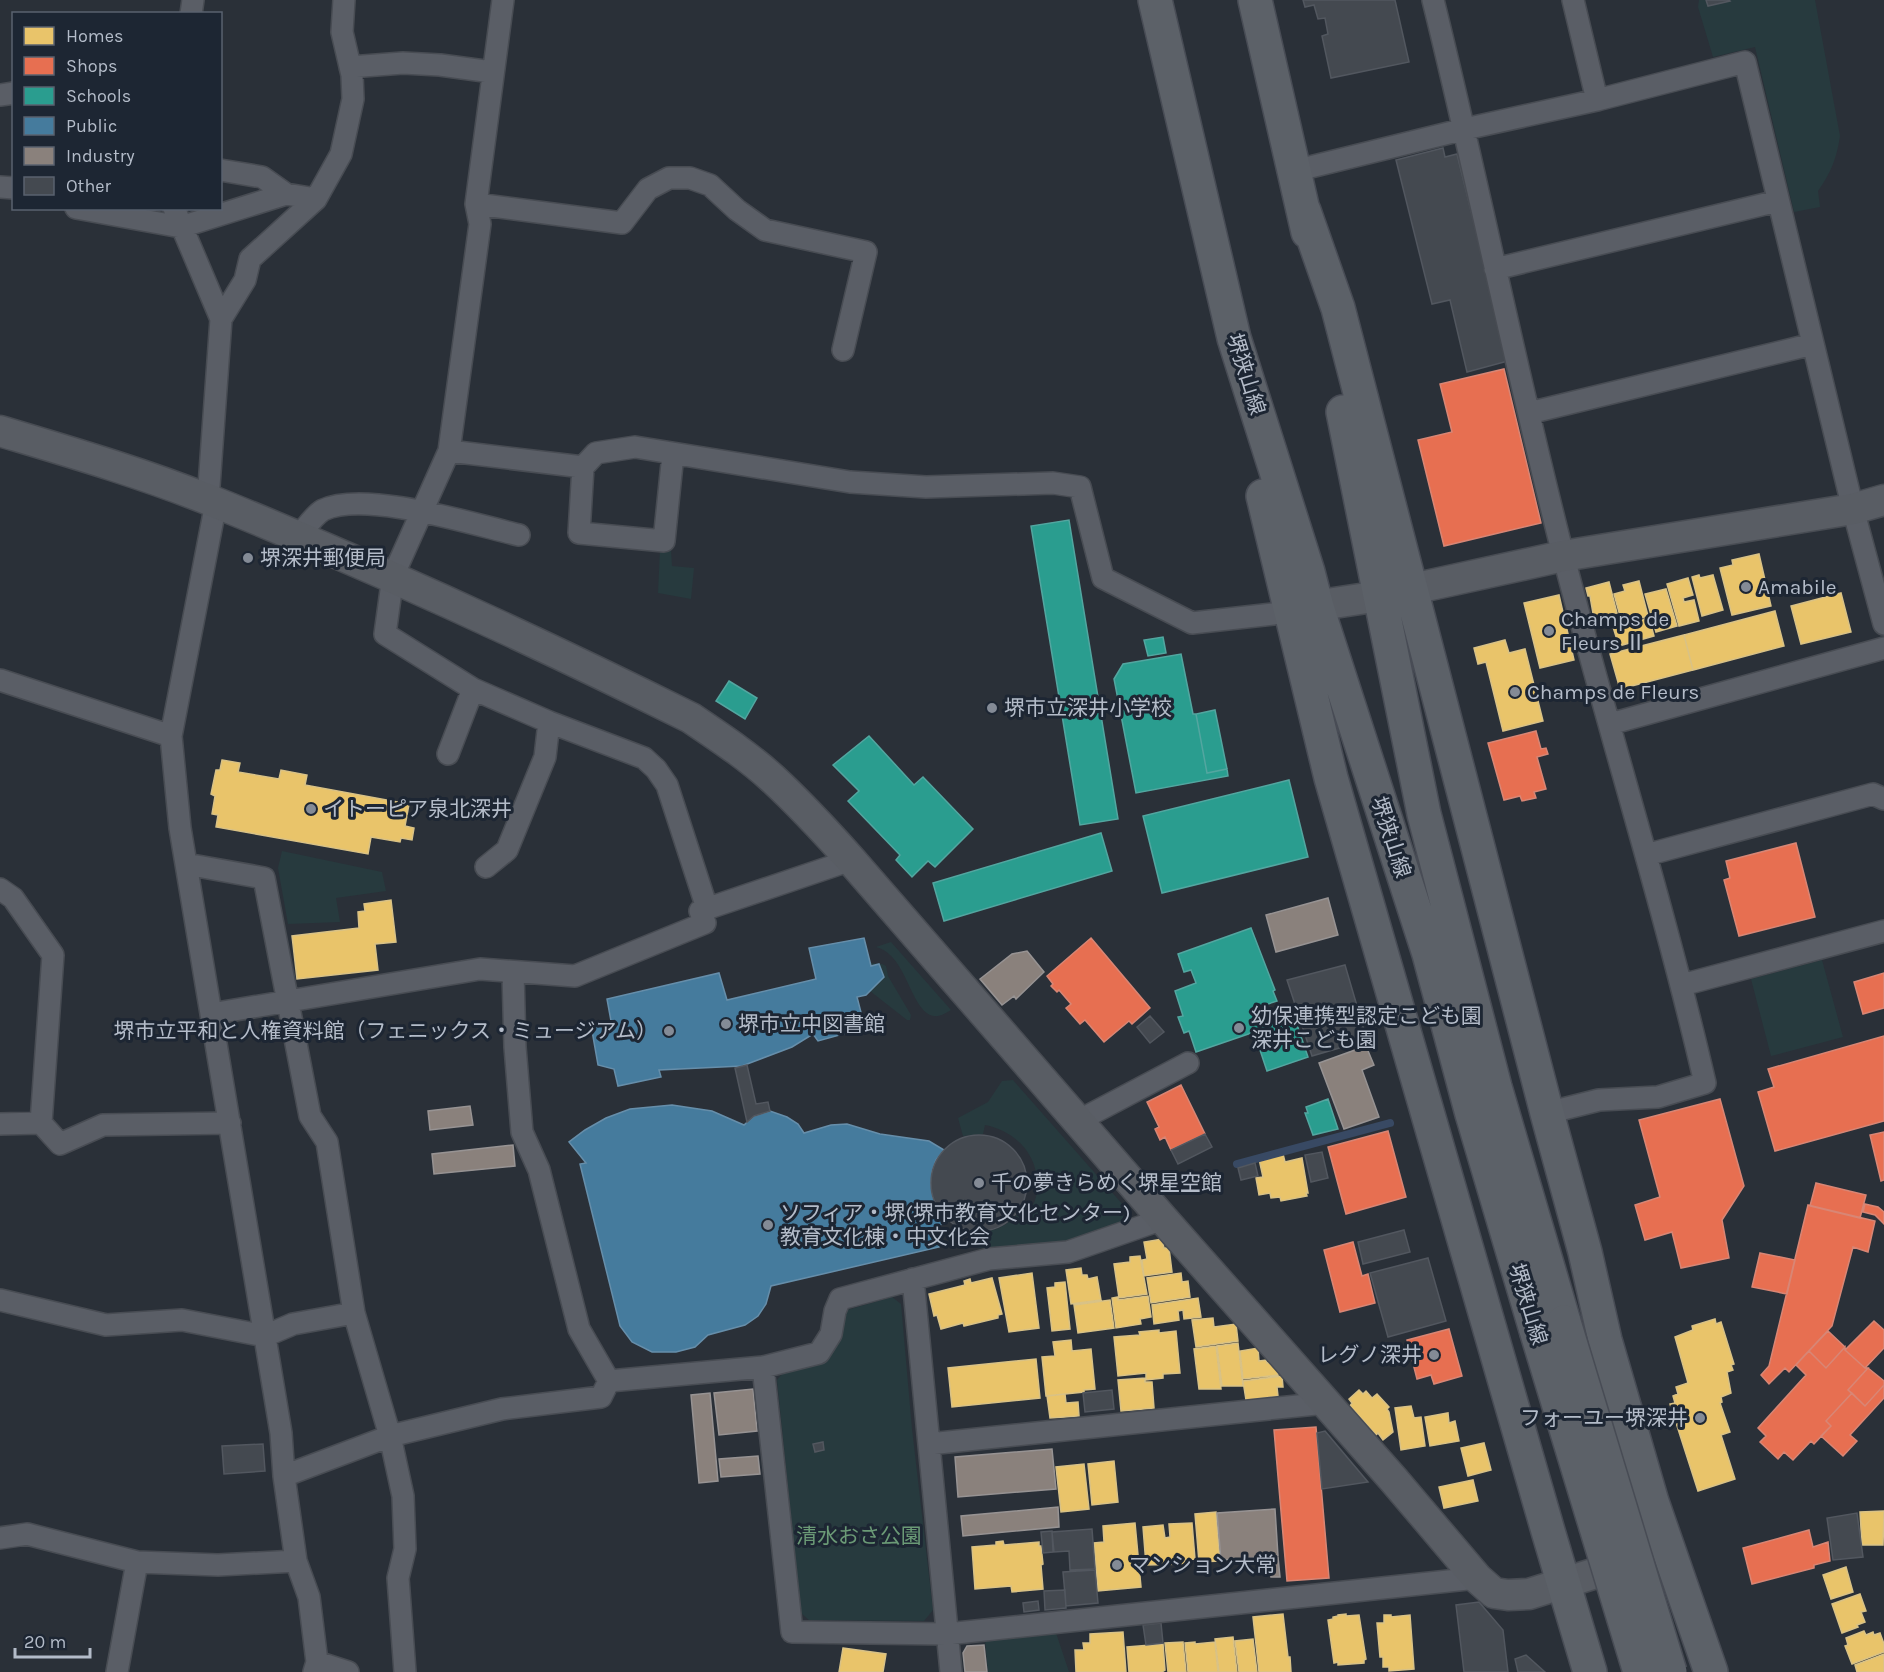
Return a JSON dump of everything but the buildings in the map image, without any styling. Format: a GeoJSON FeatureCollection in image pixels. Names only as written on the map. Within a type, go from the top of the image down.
{"type":"FeatureCollection","features":[{"type":"Feature","properties":{"kind":"main road","name":"堺狭山線"},"geometry":{"type":"LineString","coordinates":[[1155,0],[1234,338],[1233,372],[1304,608],[1429,954],[1472,1114],[1550,1326],[1670,1672]]}},
{"type":"Feature","properties":{"kind":"main road","name":"堺狭山線"},"geometry":{"type":"LineString","coordinates":[[1255,0],[1304,211],[1424,814],[1495,1088],[1550,1326],[1640,1672]]}},
{"type":"Feature","properties":{"kind":"main road"},"geometry":{"type":"LineString","coordinates":[[1304,211],[1338,309],[1585,1252],[1605,1340],[1668,1550],[1711,1672]]}},
{"type":"Feature","properties":{"kind":"main road"},"geometry":{"type":"LineString","coordinates":[[1304,608],[1331,778],[1590,1672]]}},
{"type":"Feature","properties":{"kind":"street"},"geometry":{"type":"LineString","coordinates":[[221,319],[245,280],[250,259],[316,199],[341,154],[353,99],[350,67],[342,32],[344,0]]}},
{"type":"Feature","properties":{"kind":"street"},"geometry":{"type":"LineString","coordinates":[[503,0],[476,204],[480,224],[449,450],[393,576],[385,634],[473,689],[549,722],[644,758],[656,769],[667,785],[707,908]]}},
{"type":"Feature","properties":{"kind":"street"},"geometry":{"type":"LineString","coordinates":[[1433,0],[1563,556],[1682,985],[1705,1083],[1658,1097],[1599,1100],[1547,1113]]}},
{"type":"Feature","properties":{"kind":"street"},"geometry":{"type":"LineString","coordinates":[[1573,0],[1597,100]]}},
{"type":"Feature","properties":{"kind":"street"},"geometry":{"type":"LineString","coordinates":[[1294,171],[1465,129],[1597,100],[1745,62],[1853,509],[1884,624]]}},
{"type":"Feature","properties":{"kind":"street"},"geometry":{"type":"LineString","coordinates":[[350,67],[403,63],[440,64],[492,72]]}},
{"type":"Feature","properties":{"kind":"street"},"geometry":{"type":"LineString","coordinates":[[222,170],[262,177],[286,194]]}},
{"type":"Feature","properties":{"kind":"street"},"geometry":{"type":"LineString","coordinates":[[476,204],[622,223],[648,189],[669,178],[690,178],[710,185],[765,230],[866,252],[843,350]]}},
{"type":"Feature","properties":{"kind":"street"},"geometry":{"type":"LineString","coordinates":[[222,208],[286,194],[316,199]]}},
{"type":"Feature","properties":{"kind":"street"},"geometry":{"type":"LineString","coordinates":[[1495,269],[1778,201]]}},
{"type":"Feature","properties":{"kind":"street"},"geometry":{"type":"LineString","coordinates":[[96,210],[177,218],[213,210]]}},
{"type":"Feature","properties":{"kind":"street"},"geometry":{"type":"LineString","coordinates":[[177,218],[221,319],[212,502],[171,736],[180,828],[281,1433],[284,1476],[296,1561],[309,1598],[315,1667],[348,1672]]}},
{"type":"Feature","properties":{"kind":"street"},"geometry":{"type":"LineString","coordinates":[[1529,413],[1813,344]]}},
{"type":"Feature","properties":{"kind":"street"},"geometry":{"type":"LineString","coordinates":[[0,431],[100,461],[212,502],[393,576],[691,718],[732,746],[805,809],[1477,1578],[1494,1593],[1529,1594],[1668,1550]]}},
{"type":"Feature","properties":{"kind":"street"},"geometry":{"type":"LineString","coordinates":[[673,454],[664,541],[579,533],[583,467],[596,453],[636,447],[850,482],[926,487],[1053,483],[1080,487],[1103,578],[1192,624],[1273,614],[1380,596],[1563,556],[1853,509],[1884,500]]}},
{"type":"Feature","properties":{"kind":"street"},"geometry":{"type":"LineString","coordinates":[[449,450],[583,467]]}},
{"type":"Feature","properties":{"kind":"street"},"geometry":{"type":"LineString","coordinates":[[298,537],[321,511],[343,504],[364,502],[422,511],[519,535]]}},
{"type":"Feature","properties":{"kind":"street"},"geometry":{"type":"LineString","coordinates":[[1610,724],[1884,648]]}},
{"type":"Feature","properties":{"kind":"street"},"geometry":{"type":"LineString","coordinates":[[0,680],[171,736]]}},
{"type":"Feature","properties":{"kind":"street"},"geometry":{"type":"LineString","coordinates":[[448,754],[473,689]]}},
{"type":"Feature","properties":{"kind":"street"},"geometry":{"type":"LineString","coordinates":[[486,867],[507,850],[545,757],[549,722]]}},
{"type":"Feature","properties":{"kind":"street"},"geometry":{"type":"LineString","coordinates":[[1646,855],[1873,794],[1884,800]]}},
{"type":"Feature","properties":{"kind":"street"},"geometry":{"type":"LineString","coordinates":[[211,1014],[480,969],[575,976],[705,923],[700,910],[851,860]]}},
{"type":"Feature","properties":{"kind":"street"},"geometry":{"type":"LineString","coordinates":[[186,864],[264,878],[310,1116],[327,1142],[354,1313],[390,1436],[403,1496],[405,1549],[398,1578],[405,1672]]}},
{"type":"Feature","properties":{"kind":"street"},"geometry":{"type":"LineString","coordinates":[[0,889],[13,898],[53,955],[41,1123],[60,1144],[103,1125],[230,1123]]}},
{"type":"Feature","properties":{"kind":"street"},"geometry":{"type":"LineString","coordinates":[[1682,985],[1884,931]]}},
{"type":"Feature","properties":{"kind":"street"},"geometry":{"type":"LineString","coordinates":[[513,972],[515,1047],[522,1132],[538,1170],[579,1329],[609,1381]]}},
{"type":"Feature","properties":{"kind":"street"},"geometry":{"type":"LineString","coordinates":[[1077,1121],[1188,1063]]}},
{"type":"Feature","properties":{"kind":"street"},"geometry":{"type":"LineString","coordinates":[[0,1124],[41,1123]]}},
{"type":"Feature","properties":{"kind":"street"},"geometry":{"type":"LineString","coordinates":[[609,1381],[763,1367],[819,1353],[831,1334],[835,1311],[840,1299],[989,1260],[1068,1252],[1163,1220]]}},
{"type":"Feature","properties":{"kind":"street"},"geometry":{"type":"LineString","coordinates":[[913,1279],[951,1672]]}},
{"type":"Feature","properties":{"kind":"street"},"geometry":{"type":"LineString","coordinates":[[0,1300],[106,1326],[182,1320],[265,1336],[293,1324],[354,1313]]}},
{"type":"Feature","properties":{"kind":"street"},"geometry":{"type":"LineString","coordinates":[[763,1367],[792,1632],[947,1634],[1477,1578]]}},
{"type":"Feature","properties":{"kind":"street"},"geometry":{"type":"LineString","coordinates":[[284,1476],[390,1436],[502,1409],[601,1397],[609,1381]]}},
{"type":"Feature","properties":{"kind":"street"},"geometry":{"type":"LineString","coordinates":[[930,1444],[1326,1403]]}},
{"type":"Feature","properties":{"kind":"street"},"geometry":{"type":"LineString","coordinates":[[0,1538],[27,1534],[137,1562],[218,1565],[296,1561]]}},
{"type":"Feature","properties":{"kind":"street"},"geometry":{"type":"LineString","coordinates":[[117,1672],[137,1562]]}},
{"type":"Feature","properties":{"kind":"green space"},"geometry":{"type":"Polygon","coordinates":[[[1699,0],[1815,0],[1840,136],[1833,165],[1818,191],[1820,207],[1794,212],[1755,47],[1713,57],[1698,7],[1699,0]]]}},
{"type":"Feature","properties":{"kind":"green space"},"geometry":{"type":"Polygon","coordinates":[[[660,549],[671,550],[672,566],[694,568],[691,599],[658,593],[660,549]]]}},
{"type":"Feature","properties":{"kind":"green space"},"geometry":{"type":"Polygon","coordinates":[[[282,851],[382,872],[386,891],[336,898],[340,922],[288,924],[278,868],[282,851]]]}},
{"type":"Feature","properties":{"kind":"green space"},"geometry":{"type":"Polygon","coordinates":[[[891,942],[951,1010],[934,1016],[919,1005],[895,961],[887,952],[876,947],[891,942]]]}},
{"type":"Feature","properties":{"kind":"green space"},"geometry":{"type":"Polygon","coordinates":[[[1822,960],[1843,1037],[1771,1056],[1751,979],[1822,960]]]}},
{"type":"Feature","properties":{"kind":"green space"},"geometry":{"type":"Polygon","coordinates":[[[871,963],[886,966],[888,976],[911,1015],[910,1020],[870,991],[884,977],[880,965],[871,966],[871,963]]]}},
{"type":"Feature","properties":{"kind":"green space"},"geometry":{"type":"Polygon","coordinates":[[[1013,1080],[1124,1206],[1123,1221],[1059,1243],[978,1248],[974,1233],[998,1228],[1018,1214],[1026,1219],[1036,1197],[1036,1172],[1032,1160],[1018,1141],[1009,1134],[985,1125],[983,1134],[963,1136],[958,1118],[988,1102],[1002,1081],[1013,1080]]]}},
{"type":"Feature","properties":{"kind":"green space","name":"清水おさ公園"},"geometry":{"type":"Polygon","coordinates":[[[892,1297],[901,1304],[912,1429],[933,1610],[924,1621],[809,1620],[801,1613],[777,1380],[791,1368],[822,1357],[834,1349],[839,1340],[847,1310],[892,1297]]]}},
{"type":"Feature","properties":{"kind":"green space"},"geometry":{"type":"Polygon","coordinates":[[[1056,1633],[1069,1672],[988,1672],[985,1640],[1056,1633]]]}},
{"type":"Feature","properties":{"kind":"waterway"},"geometry":{"type":"LineString","coordinates":[[1237,1164],[1390,1123]]}},
{"type":"Feature","properties":{"kind":"place","name":"堺深井郵便局"},"geometry":{"type":"Point","coordinates":[248,558]}},
{"type":"Feature","properties":{"kind":"place","name":"Amabile"},"geometry":{"type":"Point","coordinates":[1746,587]}},
{"type":"Feature","properties":{"kind":"place","name":"Champs de Fleurs Ⅱ"},"geometry":{"type":"Point","coordinates":[1549,631]}},
{"type":"Feature","properties":{"kind":"place","name":"Champs de Fleurs"},"geometry":{"type":"Point","coordinates":[1515,692]}},
{"type":"Feature","properties":{"kind":"place","name":"堺市立深井小学校"},"geometry":{"type":"Point","coordinates":[992,708]}},
{"type":"Feature","properties":{"kind":"place","name":"イトーピア泉北深井"},"geometry":{"type":"Point","coordinates":[311,809]}},
{"type":"Feature","properties":{"kind":"place","name":"堺市立中図書館"},"geometry":{"type":"Point","coordinates":[726,1024]}},
{"type":"Feature","properties":{"kind":"place","name":"幼保連携型認定こども園 深井こども園"},"geometry":{"type":"Point","coordinates":[1239,1028]}},
{"type":"Feature","properties":{"kind":"place","name":"堺市立平和と人権資料館（フェニックス・ミュージアム）"},"geometry":{"type":"Point","coordinates":[669,1031]}},
{"type":"Feature","properties":{"kind":"place","name":"千の夢きらめく堺星空館"},"geometry":{"type":"Point","coordinates":[979,1183]}},
{"type":"Feature","properties":{"kind":"place","name":"ソフィア・堺(堺市教育文化センター) 教育文化棟・中文化会"},"geometry":{"type":"Point","coordinates":[768,1225]}},
{"type":"Feature","properties":{"kind":"place","name":"レグノ深井"},"geometry":{"type":"Point","coordinates":[1434,1355]}},
{"type":"Feature","properties":{"kind":"place","name":"フォーユー堺深井"},"geometry":{"type":"Point","coordinates":[1700,1418]}},
{"type":"Feature","properties":{"kind":"place","name":"マンション大常"},"geometry":{"type":"Point","coordinates":[1117,1565]}}]}
